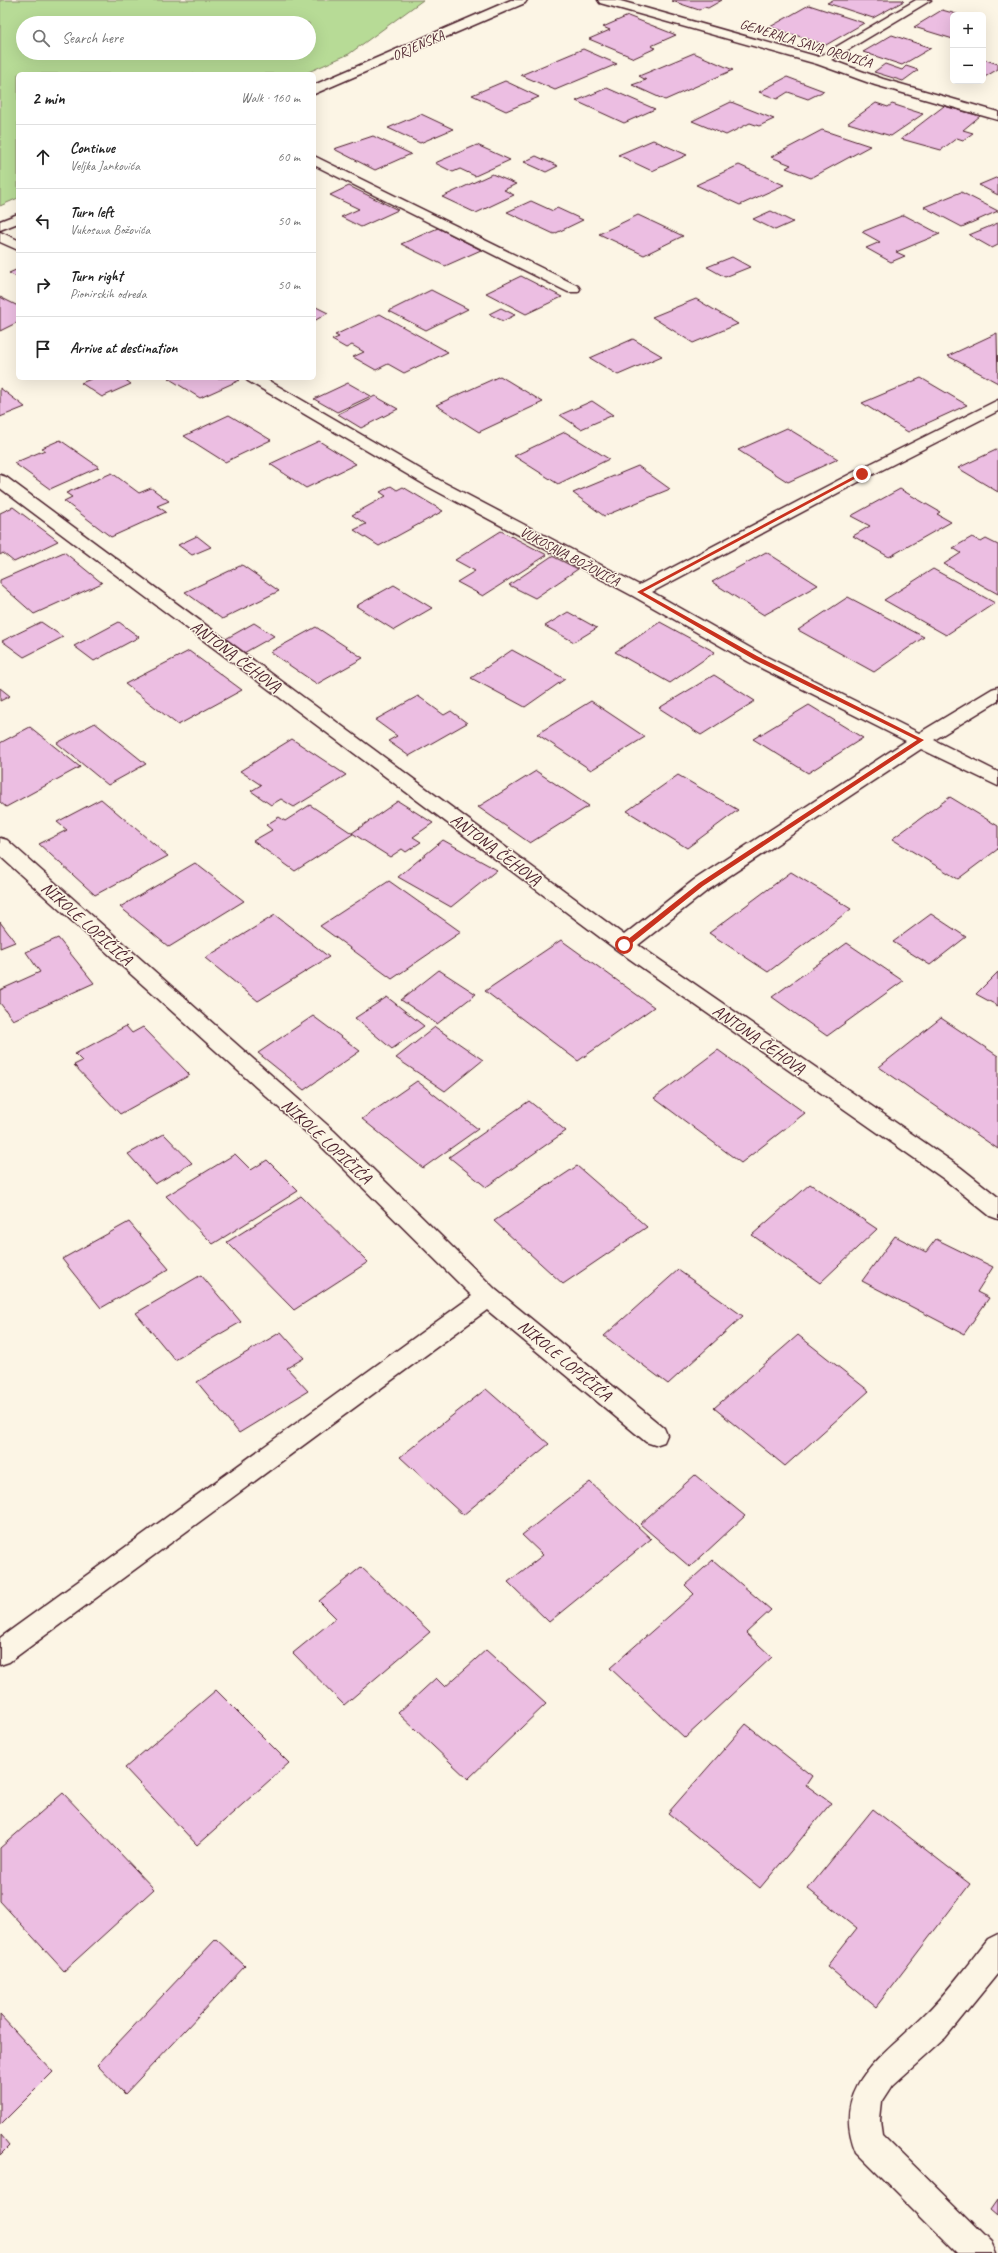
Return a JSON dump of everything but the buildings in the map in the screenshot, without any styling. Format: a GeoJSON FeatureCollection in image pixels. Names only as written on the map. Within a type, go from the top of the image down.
{"type":"FeatureCollection","features":[{"type":"Feature","properties":{"kind":"street","name":"ORJENSKA"},"geometry":{"type":"LineString","coordinates":[[316,89],[521,0]]}},
{"type":"Feature","properties":{"kind":"street","name":"GENERALA SAVA OROVIĆA"},"geometry":{"type":"LineString","coordinates":[[604,0],[821,61],[879,82],[998,116]]}},
{"type":"Feature","properties":{"kind":"street"},"geometry":{"type":"LineString","coordinates":[[821,61],[925,0]]}},
{"type":"Feature","properties":{"kind":"street"},"geometry":{"type":"LineString","coordinates":[[316,161],[573,289]]}},
{"type":"Feature","properties":{"kind":"street"},"geometry":{"type":"LineString","coordinates":[[0,226],[16,219]]}},
{"type":"Feature","properties":{"kind":"street"},"geometry":{"type":"LineString","coordinates":[[0,236],[16,245]]}},
{"type":"Feature","properties":{"kind":"street","name":"VUKOSAVA BOŽOVIĆA"},"geometry":{"type":"LineString","coordinates":[[257,380],[446,490],[639,592],[755,658],[998,780]]}},
{"type":"Feature","properties":{"kind":"street"},"geometry":{"type":"LineString","coordinates":[[639,592],[862,474],[998,405]]}},
{"type":"Feature","properties":{"kind":"street","name":"ANTONA ČEHOVA"},"geometry":{"type":"LineString","coordinates":[[0,480],[624,945],[952,1173],[998,1210]]}},
{"type":"Feature","properties":{"kind":"street"},"geometry":{"type":"LineString","coordinates":[[624,945],[701,885],[921,740],[998,693]]}},
{"type":"Feature","properties":{"kind":"street","name":"NIKOLE LOPIČIĆA"},"geometry":{"type":"LineString","coordinates":[[0,845],[326,1137],[488,1297],[655,1435]]}},
{"type":"Feature","properties":{"kind":"street"},"geometry":{"type":"LineString","coordinates":[[0,1653],[488,1297]]}},
{"type":"Feature","properties":{"kind":"street"},"geometry":{"type":"LineString","coordinates":[[980,2253],[867,2141],[863,2123],[864,2106],[872,2087],[886,2068],[908,2053],[935,2026],[998,1949]]}},
{"type":"Feature","properties":{"kind":"green space"},"geometry":{"type":"Polygon","coordinates":[[[0,0],[423,0],[349,54],[308,72],[16,72],[16,199],[0,206],[0,0]]]}},
{"type":"Feature","properties":{"kind":"route"},"geometry":{"type":"LineString","coordinates":[[624,945],[701,885],[921,740],[755,658],[639,592],[862,474]]}}]}
